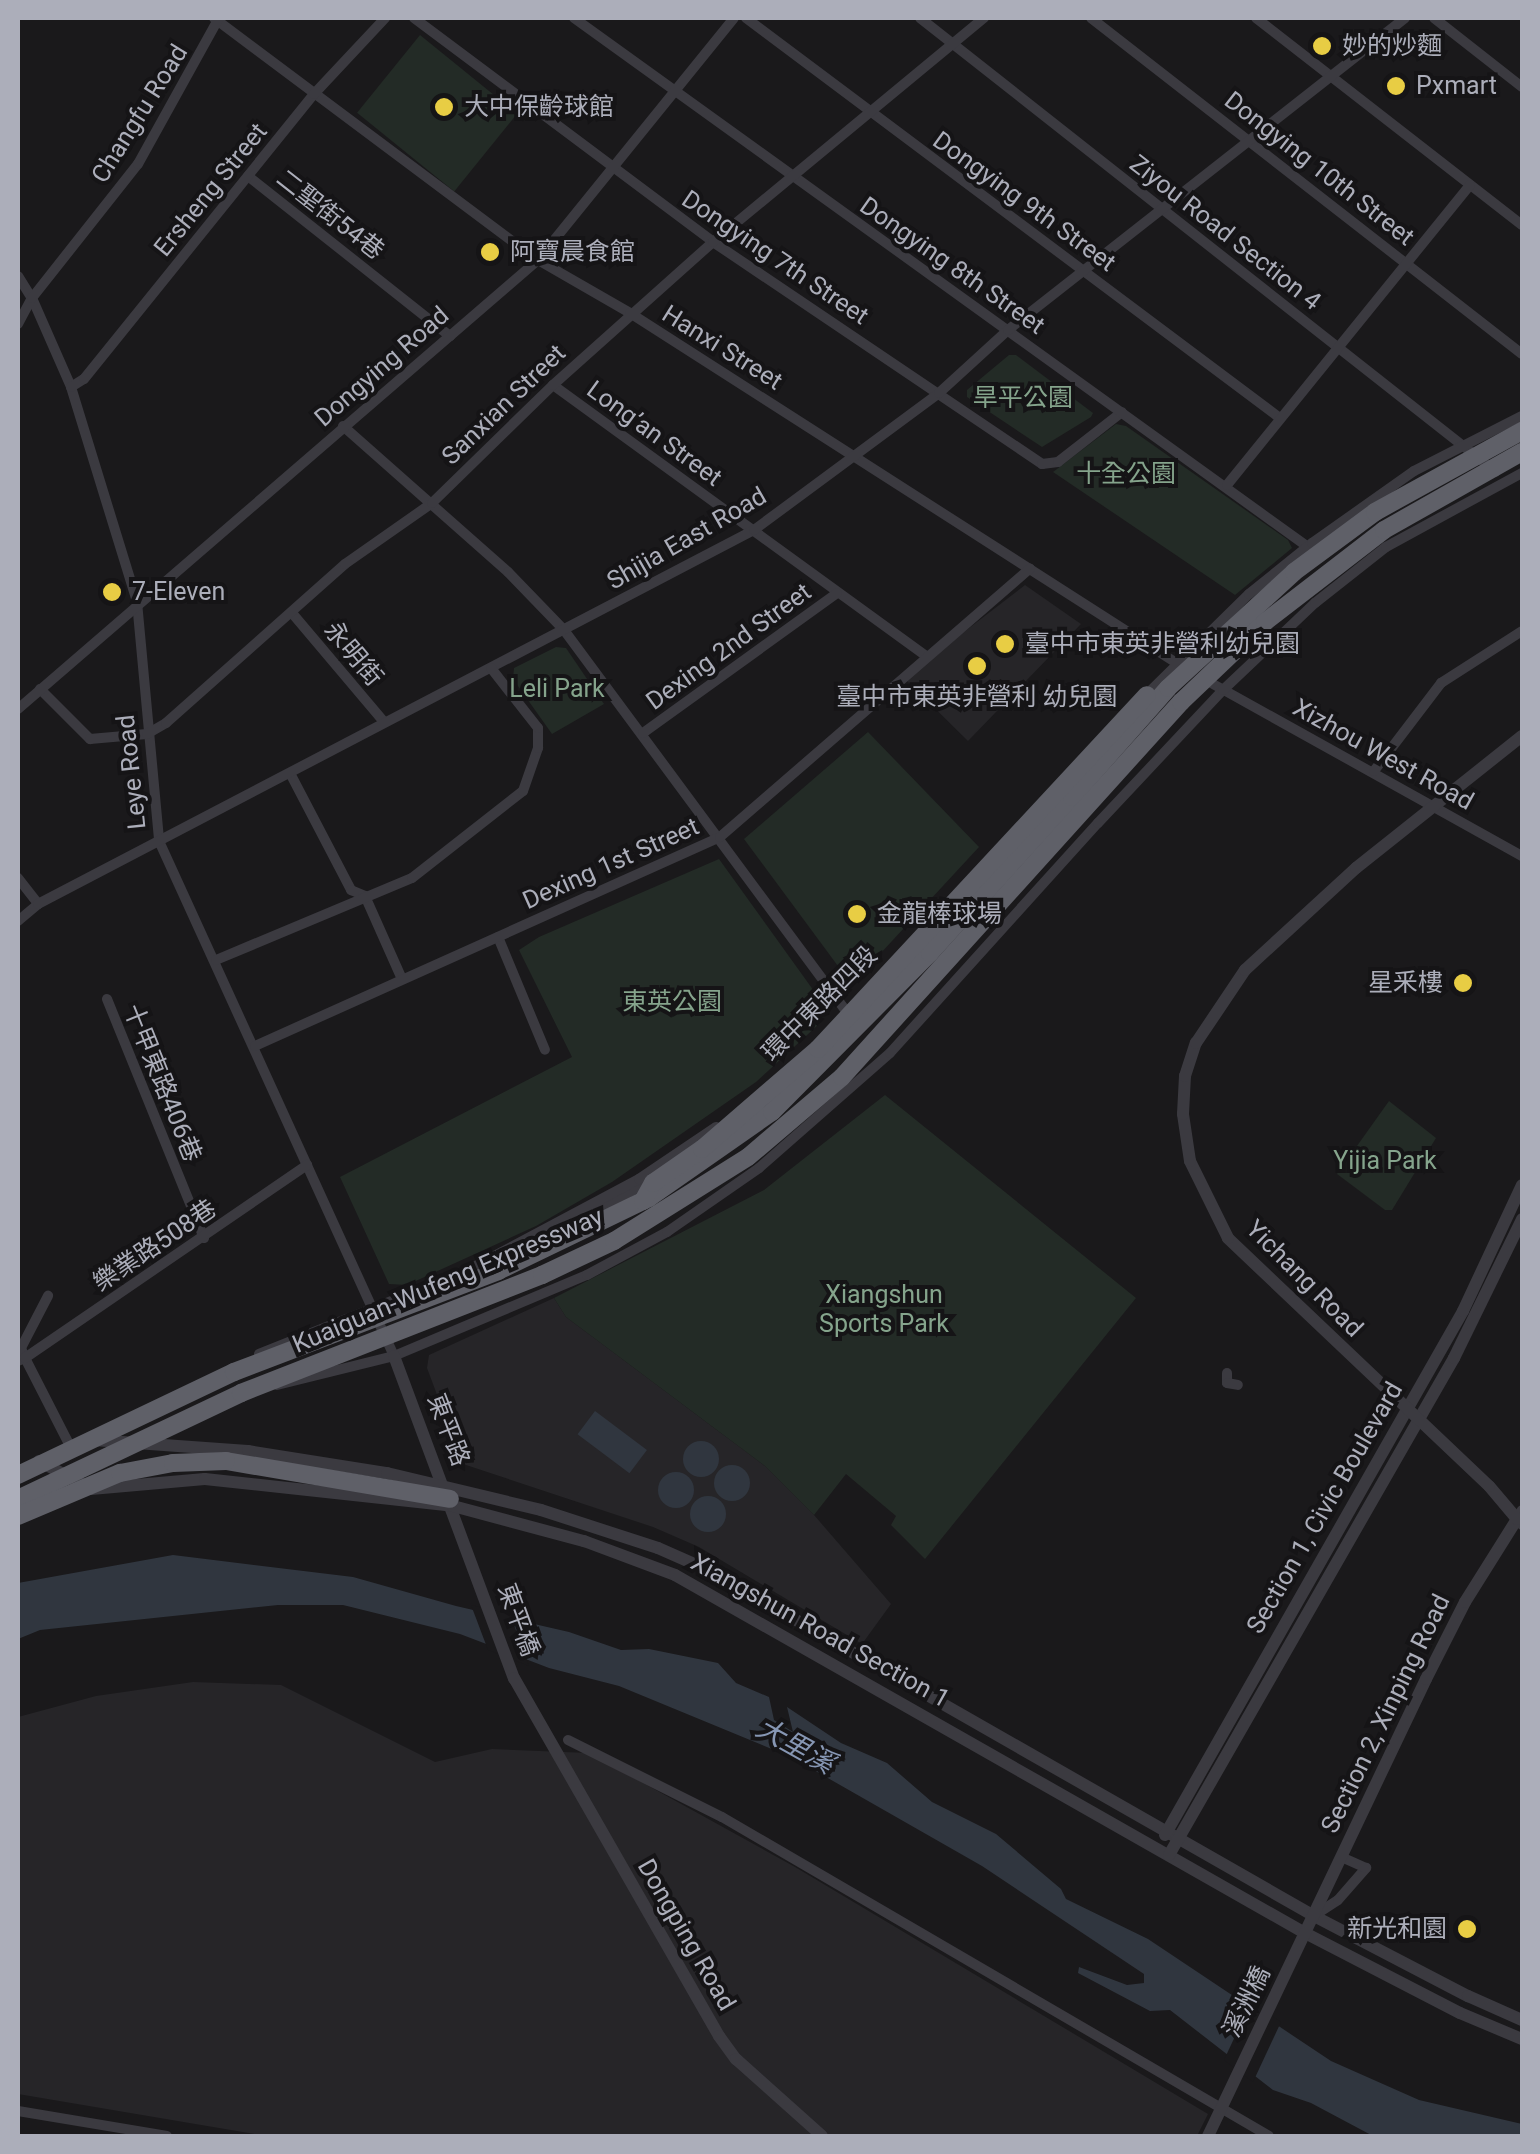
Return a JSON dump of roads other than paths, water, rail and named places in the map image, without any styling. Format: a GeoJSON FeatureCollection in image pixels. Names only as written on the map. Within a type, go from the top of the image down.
{"type":"FeatureCollection","features":[{"type":"Feature","properties":{"kind":"highway","name":"Kuaiguan-Wufeng Expressway"},"geometry":{"type":"LineString","coordinates":[[18,1472],[234,1372],[498,1271],[644,1201],[710,1160],[801,1088],[1168,688],[1258,604],[1375,512],[1522,430]]}},
{"type":"Feature","properties":{"kind":"highway","name":"Kuaiguan-Wufeng Expressway"},"geometry":{"type":"LineString","coordinates":[[18,1499],[241,1392],[542,1274],[614,1241],[748,1157],[842,1077],[1181,702],[1265,622],[1384,530],[1522,452]]}},
{"type":"Feature","properties":{"kind":"highway"},"geometry":{"type":"LineString","coordinates":[[644,1201],[653,1183],[702,1149],[818,1049],[1147,695]]}},
{"type":"Feature","properties":{"kind":"highway"},"geometry":{"type":"LineString","coordinates":[[18,1516],[120,1473],[173,1463],[226,1461],[449,1497]]}},
{"type":"Feature","properties":{"kind":"street","name":"Ersheng Street"},"geometry":{"type":"LineString","coordinates":[[71,387],[84,380],[314,94],[385,18]]}},
{"type":"Feature","properties":{"kind":"street","name":"Dongying 7th Street"},"geometry":{"type":"LineString","coordinates":[[414,18],[713,242],[1042,464],[1058,462],[1122,412]]}},
{"type":"Feature","properties":{"kind":"street","name":"Dongying 8th Street"},"geometry":{"type":"LineString","coordinates":[[574,18],[1308,547]]}},
{"type":"Feature","properties":{"kind":"street","name":"Dongying Road"},"geometry":{"type":"LineString","coordinates":[[18,709],[137,602],[538,260],[734,18]]}},
{"type":"Feature","properties":{"kind":"street","name":"Dongying 9th Street"},"geometry":{"type":"LineString","coordinates":[[746,18],[1280,418]]}},
{"type":"Feature","properties":{"kind":"street","name":"Ziyou Road Section 4"},"geometry":{"type":"LineString","coordinates":[[920,18],[1464,443],[1506,480]]}},
{"type":"Feature","properties":{"kind":"street","name":"Sanxian Street"},"geometry":{"type":"LineString","coordinates":[[147,734],[166,723],[345,564],[432,503],[630,314],[984,18]]}},
{"type":"Feature","properties":{"kind":"street","name":"Dongying 10th Street"},"geometry":{"type":"LineString","coordinates":[[1091,18],[1522,354]]}},
{"type":"Feature","properties":{"kind":"street"},"geometry":{"type":"LineString","coordinates":[[1256,18],[1522,224]]}},
{"type":"Feature","properties":{"kind":"street","name":"Shijia East Road"},"geometry":{"type":"LineString","coordinates":[[18,922],[38,904],[754,530],[938,393],[1008,330],[1247,138],[1405,18]]}},
{"type":"Feature","properties":{"kind":"street"},"geometry":{"type":"LineString","coordinates":[[1434,18],[1522,87]]}},
{"type":"Feature","properties":{"kind":"street","name":"Hanxi Street"},"geometry":{"type":"LineString","coordinates":[[218,19],[538,260],[630,314],[1223,690]]}},
{"type":"Feature","properties":{"kind":"street","name":"Changfu Road"},"geometry":{"type":"LineString","coordinates":[[18,324],[32,298],[138,164],[218,19]]}},
{"type":"Feature","properties":{"kind":"street","name":"二聖街54巷"},"geometry":{"type":"LineString","coordinates":[[248,176],[450,336]]}},
{"type":"Feature","properties":{"kind":"street"},"geometry":{"type":"LineString","coordinates":[[1227,485],[1470,185]]}},
{"type":"Feature","properties":{"kind":"street","name":"Leye Road"},"geometry":{"type":"LineString","coordinates":[[18,276],[32,298],[71,387],[137,602],[159,841],[394,1356]]}},
{"type":"Feature","properties":{"kind":"street","name":"Long’an Street"},"geometry":{"type":"LineString","coordinates":[[553,384],[926,657]]}},
{"type":"Feature","properties":{"kind":"street"},"geometry":{"type":"LineString","coordinates":[[18,1472],[172,1393],[531,1246],[601,1210],[784,1094],[885,994],[1123,732],[1147,695],[1249,594],[1414,471],[1522,416]]}},
{"type":"Feature","properties":{"kind":"street"},"geometry":{"type":"LineString","coordinates":[[344,426],[432,503],[564,630],[847,1012]]}},
{"type":"Feature","properties":{"kind":"street"},"geometry":{"type":"LineString","coordinates":[[172,1393],[294,1384],[394,1356],[587,1275],[667,1232],[759,1168],[890,1053],[1223,690],[1315,602],[1386,547],[1522,473]]}},
{"type":"Feature","properties":{"kind":"street","name":"Dexing 1st Street"},"geometry":{"type":"LineString","coordinates":[[255,1046],[720,837],[1030,568]]}},
{"type":"Feature","properties":{"kind":"street","name":"Dexing 2nd Street"},"geometry":{"type":"LineString","coordinates":[[643,733],[837,594]]}},
{"type":"Feature","properties":{"kind":"street","name":"永明街"},"geometry":{"type":"LineString","coordinates":[[292,613],[384,722]]}},
{"type":"Feature","properties":{"kind":"street"},"geometry":{"type":"LineString","coordinates":[[1374,771],[1442,683],[1522,631]]}},
{"type":"Feature","properties":{"kind":"street"},"geometry":{"type":"LineString","coordinates":[[216,960],[412,878],[523,791],[538,748],[538,728],[491,668]]}},
{"type":"Feature","properties":{"kind":"street"},"geometry":{"type":"LineString","coordinates":[[40,689],[90,739],[147,734]]}},
{"type":"Feature","properties":{"kind":"street","name":"Xizhou West Road"},"geometry":{"type":"LineString","coordinates":[[1223,690],[1522,856]]}},
{"type":"Feature","properties":{"kind":"street","name":"環中東路四段"},"geometry":{"type":"LineString","coordinates":[[466,1271],[639,1180],[728,1118],[847,1012],[1116,716],[1147,695]]}},
{"type":"Feature","properties":{"kind":"street","name":"Yichang Road"},"geometry":{"type":"LineString","coordinates":[[1521,1518],[1228,1238],[1190,1161],[1183,1114],[1185,1076],[1196,1042],[1246,970],[1356,868],[1522,736]]}},
{"type":"Feature","properties":{"kind":"street"},"geometry":{"type":"LineString","coordinates":[[291,775],[351,890],[366,896],[402,979]]}},
{"type":"Feature","properties":{"kind":"street"},"geometry":{"type":"LineString","coordinates":[[18,878],[38,904]]}},
{"type":"Feature","properties":{"kind":"street"},"geometry":{"type":"LineString","coordinates":[[498,936],[545,1050]]}},
{"type":"Feature","properties":{"kind":"street","name":"十甲東路406巷"},"geometry":{"type":"LineString","coordinates":[[106,999],[204,1238]]}},
{"type":"Feature","properties":{"kind":"street","name":"樂業路508巷"},"geometry":{"type":"LineString","coordinates":[[21,1360],[307,1165]]}},
{"type":"Feature","properties":{"kind":"street","name":"Section 1, Civic Boulevard"},"geometry":{"type":"LineString","coordinates":[[1412,1416],[1522,1185]]}},
{"type":"Feature","properties":{"kind":"street","name":"Section 1, Civic Boulevard"},"geometry":{"type":"LineString","coordinates":[[1163,1852],[1412,1416],[1478,1315],[1522,1220]]}},
{"type":"Feature","properties":{"kind":"street"},"geometry":{"type":"LineString","coordinates":[[48,1296],[21,1348],[21,1360],[75,1441]]}},
{"type":"Feature","properties":{"kind":"street","name":"東平路"},"geometry":{"type":"LineString","coordinates":[[394,1356],[458,1520]]}},
{"type":"Feature","properties":{"kind":"street"},"geometry":{"type":"LineString","coordinates":[[1228,1373],[1227,1383],[1238,1385]]}},
{"type":"Feature","properties":{"kind":"street","name":"Xiangshun Road Section 1"},"geometry":{"type":"LineString","coordinates":[[75,1441],[248,1451],[585,1523],[710,1570],[1314,1916],[1522,2020]]}},
{"type":"Feature","properties":{"kind":"street","name":"Xiangshun Road Section 1"},"geometry":{"type":"LineString","coordinates":[[37,1459],[91,1489],[205,1479],[449,1497],[675,1575],[1305,1933],[1460,2014],[1522,2039]]}},
{"type":"Feature","properties":{"kind":"street","name":"Section 2, Xinping Road"},"geometry":{"type":"LineString","coordinates":[[1305,1933],[1465,1602],[1521,1518]]}},
{"type":"Feature","properties":{"kind":"street","name":"東平橋"},"geometry":{"type":"LineString","coordinates":[[458,1520],[514,1678],[543,1730]]}},
{"type":"Feature","properties":{"kind":"street","name":"Dongping Road"},"geometry":{"type":"LineString","coordinates":[[543,1730],[718,2036],[736,2059],[822,2136]]}},
{"type":"Feature","properties":{"kind":"street"},"geometry":{"type":"LineString","coordinates":[[568,1740],[656,1780],[1268,2136]]}},
{"type":"Feature","properties":{"kind":"street"},"geometry":{"type":"LineString","coordinates":[[1314,1916],[1338,1900],[1366,1868],[1341,1857]]}},
{"type":"Feature","properties":{"kind":"street","name":"溪洲橋"},"geometry":{"type":"LineString","coordinates":[[1208,2136],[1305,1933]]}},
{"type":"Feature","properties":{"kind":"street"},"geometry":{"type":"LineString","coordinates":[[18,2111],[168,2136]]}},
{"type":"Feature","properties":{"kind":"water"},"geometry":{"type":"Polygon","coordinates":[[[595,1411],[647,1450],[629,1473],[578,1434],[595,1411]]]}},
{"type":"Feature","properties":{"kind":"water"},"geometry":{"type":"Polygon","coordinates":[[[701,1441],[714,1446],[719,1459],[714,1472],[701,1477],[688,1472],[683,1459],[688,1446],[701,1441]]]}},
{"type":"Feature","properties":{"kind":"water"},"geometry":{"type":"Polygon","coordinates":[[[732,1465],[745,1470],[750,1483],[745,1496],[732,1501],[719,1496],[714,1483],[719,1470],[732,1465]]]}},
{"type":"Feature","properties":{"kind":"water"},"geometry":{"type":"Polygon","coordinates":[[[676,1472],[689,1477],[694,1490],[689,1503],[676,1508],[663,1503],[658,1490],[663,1477],[676,1472]]]}},
{"type":"Feature","properties":{"kind":"water"},"geometry":{"type":"Polygon","coordinates":[[[708,1496],[721,1501],[726,1514],[721,1527],[708,1532],[695,1527],[690,1514],[695,1501],[708,1496]]]}},
{"type":"Feature","properties":{"kind":"water","name":"大里溪"},"geometry":{"type":"Polygon","coordinates":[[[173,1555],[353,1577],[569,1632],[621,1650],[649,1649],[718,1663],[736,1683],[769,1697],[774,1720],[793,1732],[787,1707],[841,1743],[887,1763],[932,1802],[996,1834],[1061,1889],[1066,1899],[1148,1939],[1331,2061],[1419,2100],[1522,2124],[1522,2136],[1373,2136],[1311,2103],[1273,2090],[1170,2010],[1150,2011],[1078,1973],[1079,1967],[1127,1985],[1144,1983],[1144,1974],[982,1866],[791,1757],[619,1686],[549,1668],[460,1634],[343,1605],[278,1605],[40,1630],[18,1639],[18,1583],[173,1555]]]}},
{"type":"Feature","properties":{"kind":"place","name":"妙的炒麵"},"geometry":{"type":"Point","coordinates":[1322,46]}},
{"type":"Feature","properties":{"kind":"place","name":"Pxmart"},"geometry":{"type":"Point","coordinates":[1396,86]}},
{"type":"Feature","properties":{"kind":"place","name":"大中保齡球館"},"geometry":{"type":"Point","coordinates":[444,107]}},
{"type":"Feature","properties":{"kind":"place","name":"阿寶晨食館"},"geometry":{"type":"Point","coordinates":[490,252]}},
{"type":"Feature","properties":{"kind":"place","name":"7-Eleven"},"geometry":{"type":"Point","coordinates":[112,592]}},
{"type":"Feature","properties":{"kind":"place","name":"臺中市東英非營利幼兒園"},"geometry":{"type":"Point","coordinates":[1005,644]}},
{"type":"Feature","properties":{"kind":"place","name":"臺中市東英非營利 幼兒園"},"geometry":{"type":"Point","coordinates":[977,666]}},
{"type":"Feature","properties":{"kind":"place","name":"金龍棒球場"},"geometry":{"type":"Point","coordinates":[857,914]}},
{"type":"Feature","properties":{"kind":"place","name":"星釆樓"},"geometry":{"type":"Point","coordinates":[1463,983]}},
{"type":"Feature","properties":{"kind":"place","name":"新光和園"},"geometry":{"type":"Point","coordinates":[1467,1929]}},
{"type":"Feature","properties":{"kind":"park label","name":"旱平公園"},"geometry":{"type":"Point","coordinates":[1023,398]}},
{"type":"Feature","properties":{"kind":"park label","name":"十全公園"},"geometry":{"type":"Point","coordinates":[1126,474]}},
{"type":"Feature","properties":{"kind":"park label","name":"Leli Park"},"geometry":{"type":"Point","coordinates":[557,689]}},
{"type":"Feature","properties":{"kind":"park label","name":"東英公園"},"geometry":{"type":"Point","coordinates":[672,1002]}},
{"type":"Feature","properties":{"kind":"park label","name":"Yijia Park"},"geometry":{"type":"Point","coordinates":[1385,1161]}},
{"type":"Feature","properties":{"kind":"park label","name":"Xiangshun Sports Park"},"geometry":{"type":"Point","coordinates":[884,1310]}}]}
